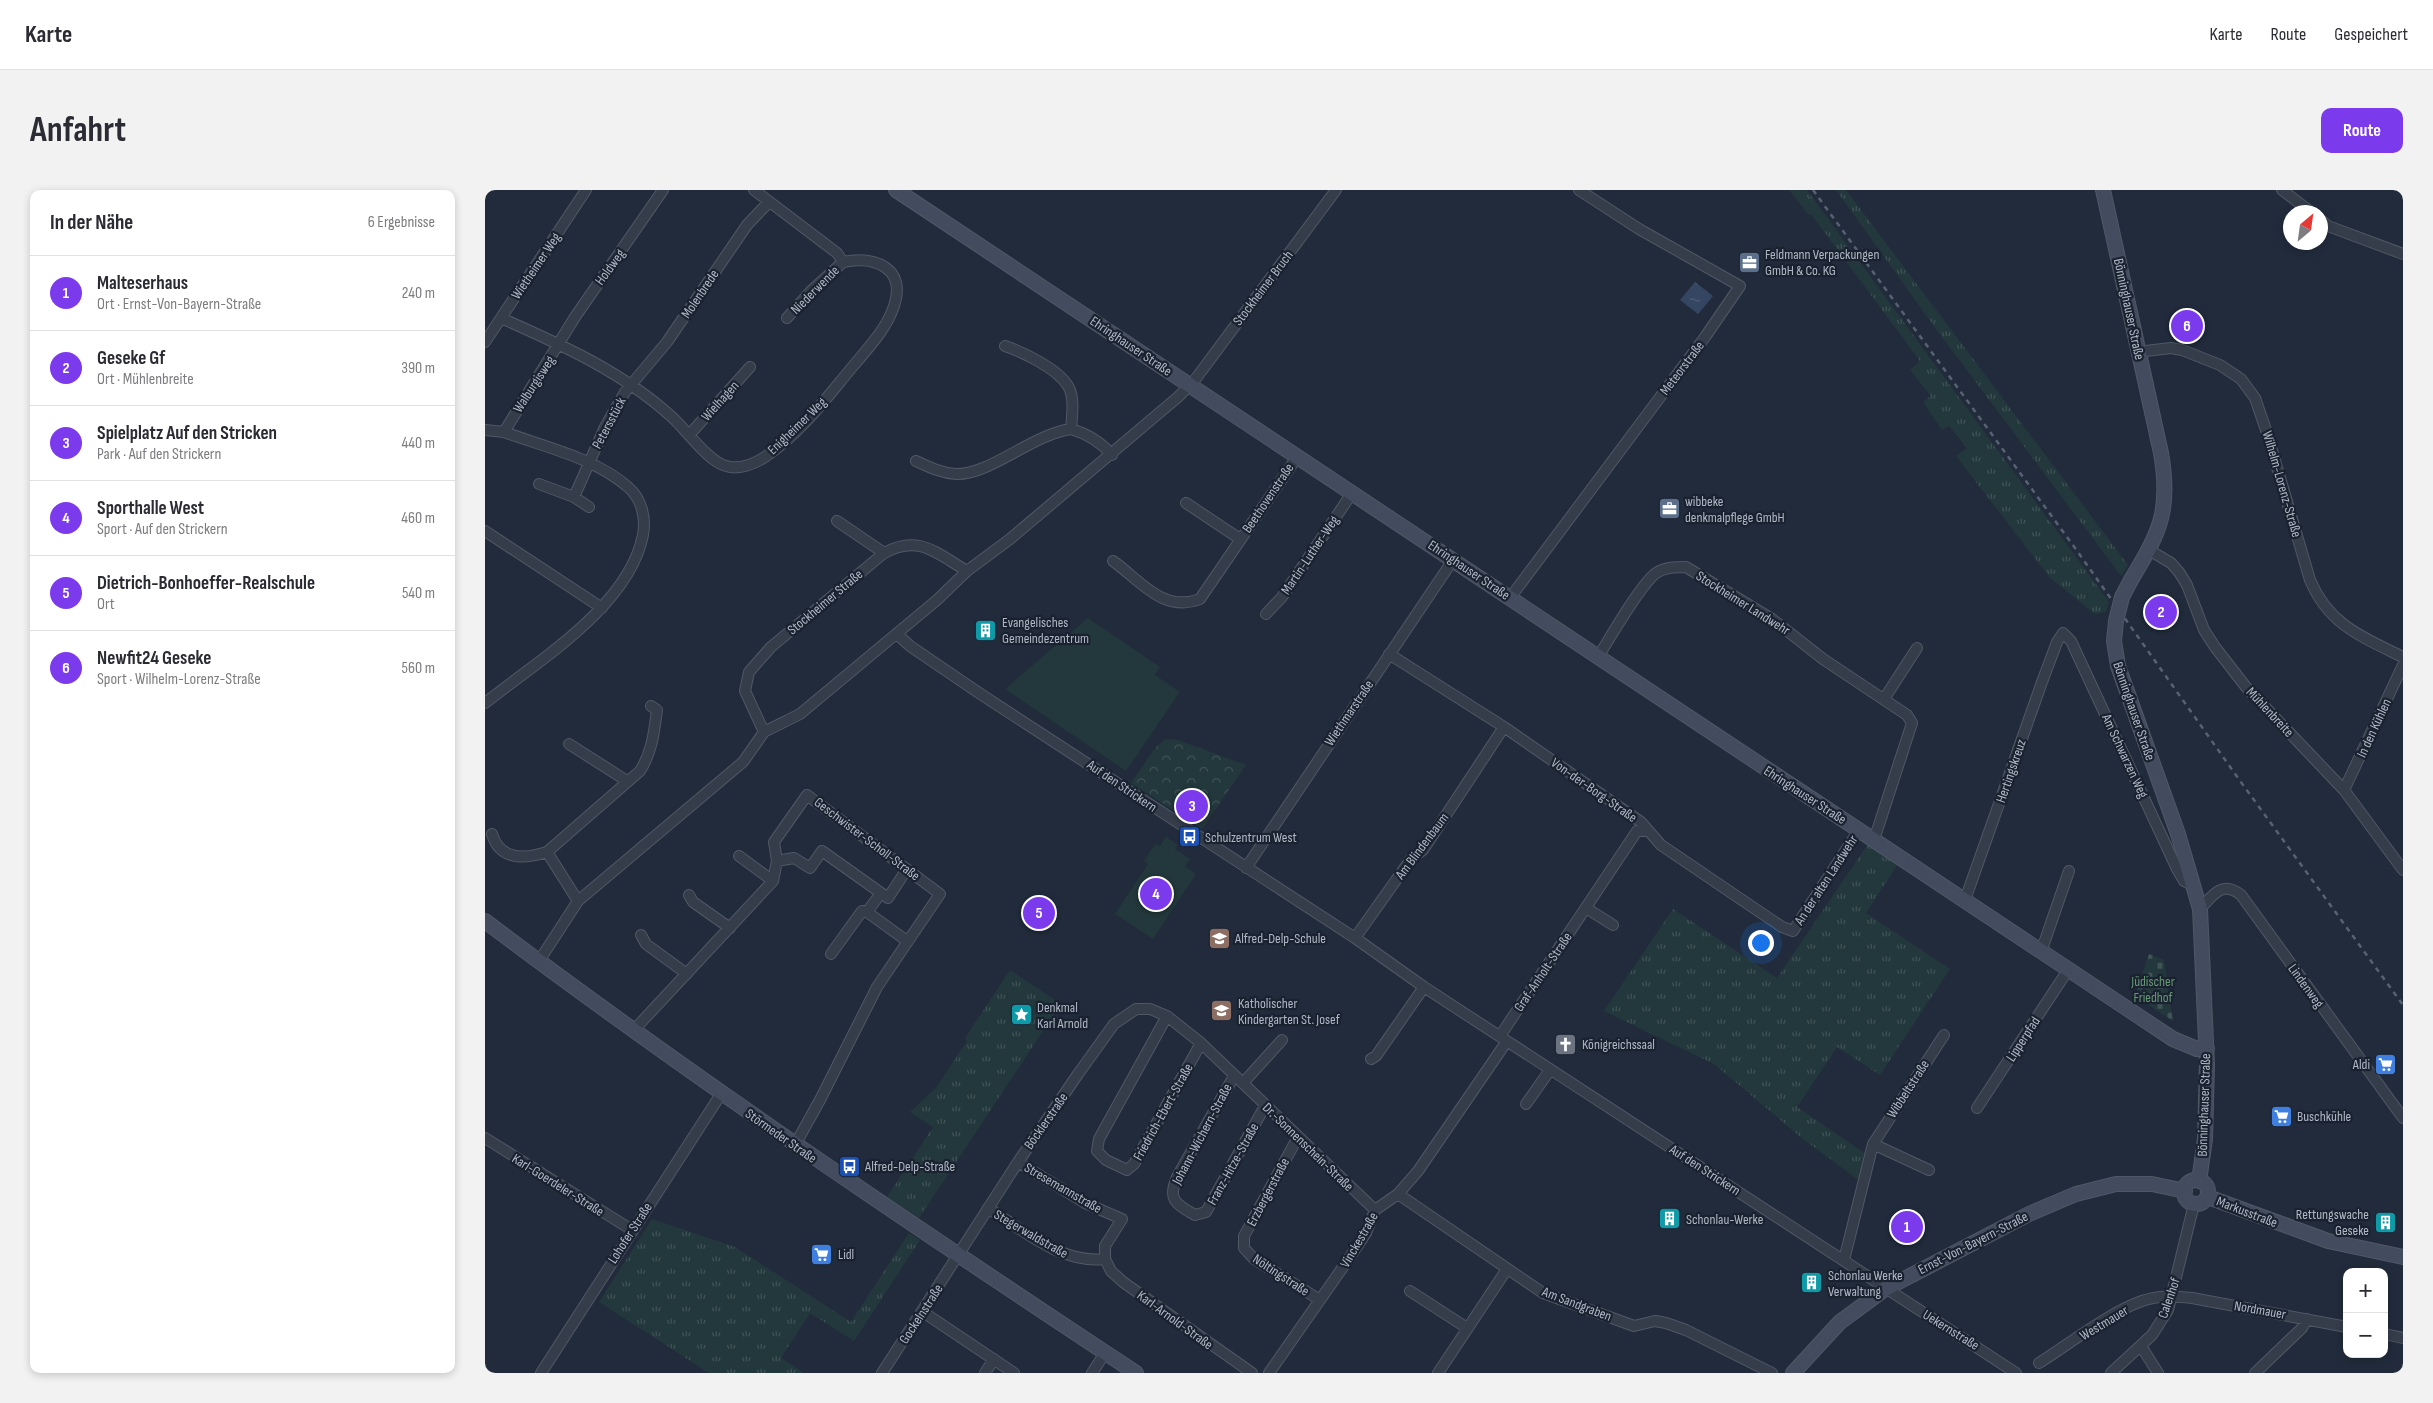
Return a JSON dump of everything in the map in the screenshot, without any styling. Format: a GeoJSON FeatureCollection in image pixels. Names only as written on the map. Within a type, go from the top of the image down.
{"type":"FeatureCollection","features":[{"type":"Feature","properties":{"kind":"main road","name":"Ehringhauser Straße"},"geometry":{"type":"LineString","coordinates":[[896,190],[2173,1039],[2197,1049],[2207,1049]]}},
{"type":"Feature","properties":{"kind":"main road","name":"Bönninghauser Straße"},"geometry":{"type":"LineString","coordinates":[[2103,190],[2137,352],[2161,453],[2165,486],[2162,519],[2149,550],[2122,598],[2116,621],[2114,641],[2118,666],[2195,886],[2200,909],[2207,1049],[2205,1130],[2199,1181]]}},
{"type":"Feature","properties":{"kind":"main road","name":"Störmeder Straße"},"geometry":{"type":"LineString","coordinates":[[485,920],[633,1031],[721,1094],[1136,1373]]}},
{"type":"Feature","properties":{"kind":"main road"},"geometry":{"type":"LineString","coordinates":[[2199,1181],[2208,1189],[2208,1197],[2202,1203],[2194,1204],[2186,1198],[2185,1191],[2188,1184],[2199,1181]]}},
{"type":"Feature","properties":{"kind":"main road","name":"Ernst-Von-Bayern-Straße"},"geometry":{"type":"LineString","coordinates":[[1793,1373],[1840,1322],[1885,1289],[2020,1219],[2076,1194],[2129,1183],[2166,1186],[2185,1191]]}},
{"type":"Feature","properties":{"kind":"main road","name":"Markusstraße"},"geometry":{"type":"LineString","coordinates":[[2208,1197],[2328,1241],[2403,1257]]}},
{"type":"Feature","properties":{"kind":"street","name":"Wietheimer Weg"},"geometry":{"type":"LineString","coordinates":[[485,342],[586,190]]}},
{"type":"Feature","properties":{"kind":"street","name":"Holdweg"},"geometry":{"type":"LineString","coordinates":[[560,344],[593,290],[630,240],[663,190]]}},
{"type":"Feature","properties":{"kind":"street"},"geometry":{"type":"LineString","coordinates":[[754,190],[768,203],[837,253],[843,262]]}},
{"type":"Feature","properties":{"kind":"street","name":"Stockheimer Bruch"},"geometry":{"type":"LineString","coordinates":[[1190,385],[1336,190]]}},
{"type":"Feature","properties":{"kind":"street","name":"Meteorstraße"},"geometry":{"type":"LineString","coordinates":[[1510,598],[1705,337],[1740,286],[1639,229],[1579,190]]}},
{"type":"Feature","properties":{"kind":"street"},"geometry":{"type":"LineString","coordinates":[[2282,190],[2302,205]]}},
{"type":"Feature","properties":{"kind":"street","name":"Molenbrede"},"geometry":{"type":"LineString","coordinates":[[632,385],[667,342],[747,225],[768,203]]}},
{"type":"Feature","properties":{"kind":"street"},"geometry":{"type":"LineString","coordinates":[[2328,226],[2403,254]]}},
{"type":"Feature","properties":{"kind":"street","name":"Enigheimer Weg"},"geometry":{"type":"LineString","coordinates":[[501,318],[560,344],[632,385],[690,434],[714,460],[725,466],[747,466],[780,446],[824,402],[882,330],[894,306],[897,294],[895,278],[887,268],[876,261],[860,259],[843,262]]}},
{"type":"Feature","properties":{"kind":"street","name":"Niederwende"},"geometry":{"type":"LineString","coordinates":[[787,318],[811,290],[843,262]]}},
{"type":"Feature","properties":{"kind":"street","name":"Walburgisweg"},"geometry":{"type":"LineString","coordinates":[[506,428],[560,344]]}},
{"type":"Feature","properties":{"kind":"street"},"geometry":{"type":"LineString","coordinates":[[1005,346],[1019,350],[1058,375],[1068,386],[1072,401],[1071,429]]}},
{"type":"Feature","properties":{"kind":"street","name":"Wilhelm-Lorenz-Straße"},"geometry":{"type":"LineString","coordinates":[[2137,352],[2171,348],[2182,350],[2220,365],[2241,379],[2255,398],[2310,580],[2318,600],[2344,626],[2403,657]]}},
{"type":"Feature","properties":{"kind":"street","name":"Wielhagen"},"geometry":{"type":"LineString","coordinates":[[690,434],[750,367]]}},
{"type":"Feature","properties":{"kind":"street","name":"Petersstück"},"geometry":{"type":"LineString","coordinates":[[574,497],[588,462],[617,405],[632,385]]}},
{"type":"Feature","properties":{"kind":"street"},"geometry":{"type":"LineString","coordinates":[[539,961],[578,902],[743,762],[764,732],[800,714],[937,600],[967,571],[1004,544],[1113,454],[1190,385]]}},
{"type":"Feature","properties":{"kind":"street"},"geometry":{"type":"LineString","coordinates":[[485,430],[506,428],[588,462],[629,488],[638,498],[645,525],[640,549],[630,572],[602,608],[485,702]]}},
{"type":"Feature","properties":{"kind":"street"},"geometry":{"type":"LineString","coordinates":[[915,461],[936,470],[957,474],[977,471],[1035,440],[1056,431],[1071,429],[1097,441],[1113,454]]}},
{"type":"Feature","properties":{"kind":"street","name":"Beethovenstraße"},"geometry":{"type":"LineString","coordinates":[[1113,562],[1156,595],[1174,603],[1187,604],[1200,600],[1297,457]]}},
{"type":"Feature","properties":{"kind":"street"},"geometry":{"type":"LineString","coordinates":[[539,484],[574,497],[589,506]]}},
{"type":"Feature","properties":{"kind":"street","name":"Martin-Luther-Weg"},"geometry":{"type":"LineString","coordinates":[[1266,614],[1282,597],[1352,493]]}},
{"type":"Feature","properties":{"kind":"street","name":"Beethovenstraße"},"geometry":{"type":"LineString","coordinates":[[1186,503],[1240,539]]}},
{"type":"Feature","properties":{"kind":"street"},"geometry":{"type":"LineString","coordinates":[[837,521],[884,553]]}},
{"type":"Feature","properties":{"kind":"street"},"geometry":{"type":"LineString","coordinates":[[485,531],[602,608]]}},
{"type":"Feature","properties":{"kind":"street","name":"Stockheimer Straße"},"geometry":{"type":"LineString","coordinates":[[764,732],[745,691],[749,672],[771,647],[884,553],[897,546],[912,543],[927,548],[967,571]]}},
{"type":"Feature","properties":{"kind":"street","name":"Mühlenbreite"},"geometry":{"type":"LineString","coordinates":[[2149,550],[2171,563],[2179,572],[2187,585],[2203,630],[2246,687],[2344,790],[2403,870]]}},
{"type":"Feature","properties":{"kind":"street","name":"Wiethmarstraße"},"geometry":{"type":"LineString","coordinates":[[1246,868],[1453,560]]}},
{"type":"Feature","properties":{"kind":"street","name":"Stockheimer Landwehr"},"geometry":{"type":"LineString","coordinates":[[1598,657],[1645,585],[1656,573],[1672,567],[1686,567],[1772,619],[1823,659],[1907,715],[1912,723],[1874,840]]}},
{"type":"Feature","properties":{"kind":"street","name":"Am Schwarzen Weg"},"geometry":{"type":"LineString","coordinates":[[2057,642],[2063,633],[2071,642],[2177,869],[2184,881],[2195,886]]}},
{"type":"Feature","properties":{"kind":"street","name":"Auf den Strickern"},"geometry":{"type":"LineString","coordinates":[[897,634],[911,646],[979,693],[1355,938],[1424,987],[1844,1260],[1885,1289]]}},
{"type":"Feature","properties":{"kind":"street","name":"Hertingskreuz"},"geometry":{"type":"LineString","coordinates":[[1965,900],[2057,642]]}},
{"type":"Feature","properties":{"kind":"street"},"geometry":{"type":"LineString","coordinates":[[1884,699],[1917,648]]}},
{"type":"Feature","properties":{"kind":"street","name":"Von-der-Borg-Straße"},"geometry":{"type":"LineString","coordinates":[[1389,654],[1504,727],[1641,822],[1661,845],[1782,927],[1793,931]]}},
{"type":"Feature","properties":{"kind":"street","name":"In den Kühlen"},"geometry":{"type":"LineString","coordinates":[[2344,790],[2403,665]]}},
{"type":"Feature","properties":{"kind":"street"},"geometry":{"type":"LineString","coordinates":[[492,834],[495,843],[507,853],[520,858],[530,858],[547,852],[640,771],[648,758],[657,710],[651,706]]}},
{"type":"Feature","properties":{"kind":"street","name":"Am Blindenbaum"},"geometry":{"type":"LineString","coordinates":[[1355,938],[1411,859],[1423,850],[1504,727]]}},
{"type":"Feature","properties":{"kind":"street"},"geometry":{"type":"LineString","coordinates":[[569,744],[627,781]]}},
{"type":"Feature","properties":{"kind":"street","name":"Geschwister-Scholl-Straße"},"geometry":{"type":"LineString","coordinates":[[777,861],[774,842],[807,795],[940,894],[907,941]]}},
{"type":"Feature","properties":{"kind":"street","name":"An der alten Landwehr"},"geometry":{"type":"LineString","coordinates":[[1793,931],[1859,830]]}},
{"type":"Feature","properties":{"kind":"street","name":"Graf-Anholt-Straße"},"geometry":{"type":"LineString","coordinates":[[1504,1039],[1637,831],[1649,831]]}},
{"type":"Feature","properties":{"kind":"street"},"geometry":{"type":"LineString","coordinates":[[633,1031],[773,881],[777,861],[794,858],[810,868],[822,851],[888,898],[907,868]]}},
{"type":"Feature","properties":{"kind":"street"},"geometry":{"type":"LineString","coordinates":[[547,852],[578,902]]}},
{"type":"Feature","properties":{"kind":"street"},"geometry":{"type":"LineString","coordinates":[[739,856],[773,881]]}},
{"type":"Feature","properties":{"kind":"street"},"geometry":{"type":"LineString","coordinates":[[2041,952],[2069,871]]}},
{"type":"Feature","properties":{"kind":"street","name":"Lindenweg"},"geometry":{"type":"LineString","coordinates":[[2200,909],[2217,892],[2226,888],[2234,890],[2241,895],[2403,1118]]}},
{"type":"Feature","properties":{"kind":"street"},"geometry":{"type":"LineString","coordinates":[[867,912],[881,893]]}},
{"type":"Feature","properties":{"kind":"street"},"geometry":{"type":"LineString","coordinates":[[689,895],[693,902],[730,928]]}},
{"type":"Feature","properties":{"kind":"street"},"geometry":{"type":"LineString","coordinates":[[1586,908],[1613,925]]}},
{"type":"Feature","properties":{"kind":"street"},"geometry":{"type":"LineString","coordinates":[[795,1145],[877,987],[907,941],[867,912],[862,911],[831,954]]}},
{"type":"Feature","properties":{"kind":"street"},"geometry":{"type":"LineString","coordinates":[[641,935],[645,944],[687,974]]}},
{"type":"Feature","properties":{"kind":"street","name":"Lipperpfad"},"geometry":{"type":"LineString","coordinates":[[1977,1108],[2068,970]]}},
{"type":"Feature","properties":{"kind":"street"},"geometry":{"type":"LineString","coordinates":[[1371,1059],[1376,1056],[1424,987]]}},
{"type":"Feature","properties":{"kind":"street","name":"Dr.-Sonnenschein-Straße"},"geometry":{"type":"LineString","coordinates":[[1150,1008],[1167,1016],[1201,1043],[1375,1210]]}},
{"type":"Feature","properties":{"kind":"street","name":"Böcklerstraße"},"geometry":{"type":"LineString","coordinates":[[958,1254],[1017,1162],[1114,1024],[1136,1009],[1150,1008]]}},
{"type":"Feature","properties":{"kind":"street","name":"Friedrich-Ebert-Straße"},"geometry":{"type":"LineString","coordinates":[[1167,1016],[1099,1139],[1097,1151],[1117,1167],[1127,1170],[1134,1164],[1201,1043]]}},
{"type":"Feature","properties":{"kind":"street","name":"Wibbeltstraße"},"geometry":{"type":"LineString","coordinates":[[1844,1260],[1873,1144],[1944,1035]]}},
{"type":"Feature","properties":{"kind":"street","name":"Vinckestraße"},"geometry":{"type":"LineString","coordinates":[[1269,1373],[1366,1233],[1375,1210],[1398,1194],[1419,1171],[1504,1039]]}},
{"type":"Feature","properties":{"kind":"street"},"geometry":{"type":"LineString","coordinates":[[1243,1083],[1282,1040]]}},
{"type":"Feature","properties":{"kind":"street"},"geometry":{"type":"LineString","coordinates":[[1526,1104],[1550,1070]]}},
{"type":"Feature","properties":{"kind":"street","name":"Johann-Wichern-Straße"},"geometry":{"type":"LineString","coordinates":[[1195,1215],[1176,1203],[1172,1193],[1177,1177],[1198,1137],[1234,1076]]}},
{"type":"Feature","properties":{"kind":"street","name":"Lohofer Straße"},"geometry":{"type":"LineString","coordinates":[[541,1373],[721,1094]]}},
{"type":"Feature","properties":{"kind":"street","name":"Franz-Hitze-Straße"},"geometry":{"type":"LineString","coordinates":[[1195,1215],[1206,1212],[1265,1106]]}},
{"type":"Feature","properties":{"kind":"street","name":"Erzbergerstraße"},"geometry":{"type":"LineString","coordinates":[[1244,1248],[1244,1236],[1298,1137]]}},
{"type":"Feature","properties":{"kind":"street","name":"Karl-Goerdeler-Straße"},"geometry":{"type":"LineString","coordinates":[[485,1138],[632,1230]]}},
{"type":"Feature","properties":{"kind":"street"},"geometry":{"type":"LineString","coordinates":[[1873,1144],[1929,1170]]}},
{"type":"Feature","properties":{"kind":"street","name":"Stresemannstraße"},"geometry":{"type":"LineString","coordinates":[[1017,1162],[1085,1203],[1122,1219],[1105,1246],[1105,1260]]}},
{"type":"Feature","properties":{"kind":"street","name":"Am Sandgraben"},"geometry":{"type":"LineString","coordinates":[[1398,1194],[1543,1293],[1634,1326],[1655,1321],[1673,1326],[1772,1373]]}},
{"type":"Feature","properties":{"kind":"street","name":"Calenhof"},"geometry":{"type":"LineString","coordinates":[[2111,1373],[2141,1346],[2161,1323],[2173,1295],[2194,1204]]}},
{"type":"Feature","properties":{"kind":"street","name":"Stegerwaldstraße"},"geometry":{"type":"LineString","coordinates":[[988,1208],[1069,1257],[1091,1261],[1105,1260]]}},
{"type":"Feature","properties":{"kind":"street","name":"Nöltingstraße"},"geometry":{"type":"LineString","coordinates":[[1244,1248],[1254,1259],[1320,1300]]}},
{"type":"Feature","properties":{"kind":"street","name":"Gockelnstraße"},"geometry":{"type":"LineString","coordinates":[[882,1373],[923,1312],[958,1254]]}},
{"type":"Feature","properties":{"kind":"street","name":"Karl-Arnold-Straße"},"geometry":{"type":"LineString","coordinates":[[1105,1260],[1111,1271],[1123,1282],[1252,1373]]}},
{"type":"Feature","properties":{"kind":"street"},"geometry":{"type":"LineString","coordinates":[[1438,1373],[1507,1269]]}},
{"type":"Feature","properties":{"kind":"street","name":"Uekernstraße"},"geometry":{"type":"LineString","coordinates":[[1885,1289],[2016,1373]]}},
{"type":"Feature","properties":{"kind":"street"},"geometry":{"type":"LineString","coordinates":[[1410,1291],[1467,1328]]}},
{"type":"Feature","properties":{"kind":"street","name":"Nordmauer"},"geometry":{"type":"LineString","coordinates":[[2173,1295],[2343,1326]]}},
{"type":"Feature","properties":{"kind":"street","name":"Westmauer"},"geometry":{"type":"LineString","coordinates":[[2039,1363],[2100,1323],[2141,1301],[2173,1295]]}},
{"type":"Feature","properties":{"kind":"street"},"geometry":{"type":"LineString","coordinates":[[923,1312],[1015,1373]]}},
{"type":"Feature","properties":{"kind":"street"},"geometry":{"type":"LineString","coordinates":[[2255,1373],[2302,1328],[2307,1319]]}},
{"type":"Feature","properties":{"kind":"street"},"geometry":{"type":"LineString","coordinates":[[2388,1335],[2403,1338]]}},
{"type":"Feature","properties":{"kind":"street"},"geometry":{"type":"LineString","coordinates":[[2141,1346],[2158,1373]]}},
{"type":"Feature","properties":{"kind":"street"},"geometry":{"type":"LineString","coordinates":[[1092,1373],[1105,1353]]}},
{"type":"Feature","properties":{"kind":"street"},"geometry":{"type":"LineString","coordinates":[[985,1373],[994,1359]]}},
{"type":"Feature","properties":{"kind":"green space"},"geometry":{"type":"Polygon","coordinates":[[[1789,190],[1807,190],[2109,602],[2106,612],[2095,614],[2050,578],[1956,456],[1967,448],[1949,426],[1942,430],[1923,402],[1931,396],[1910,370],[1920,361],[1811,214],[1809,215],[1789,190]]]}},
{"type":"Feature","properties":{"kind":"green space"},"geometry":{"type":"Polygon","coordinates":[[[1836,190],[1846,190],[2128,565],[2121,576],[1939,333],[1836,190]]]}},
{"type":"Feature","properties":{"kind":"green space"},"geometry":{"type":"Polygon","coordinates":[[[1088,618],[1160,667],[1155,675],[1180,692],[1126,771],[1005,689],[1088,618]]]}},
{"type":"Feature","properties":{"kind":"green space"},"geometry":{"type":"Polygon","coordinates":[[[1166,739],[1178,740],[1246,765],[1202,829],[1131,783],[1156,747],[1166,739]]]}},
{"type":"Feature","properties":{"kind":"green space"},"geometry":{"type":"Polygon","coordinates":[[[1166,837],[1178,845],[1175,849],[1190,859],[1185,866],[1196,874],[1153,939],[1115,914],[1148,864],[1144,861],[1155,844],[1160,846],[1166,837]]]}},
{"type":"Feature","properties":{"kind":"green space"},"geometry":{"type":"Polygon","coordinates":[[[1868,844],[1898,864],[1866,913],[1950,969],[1880,1075],[1837,1047],[1797,1107],[1866,1154],[1860,1181],[1803,1139],[1714,1064],[1604,1011],[1673,909],[1777,978],[1868,844]]]}},
{"type":"Feature","properties":{"kind":"green space","name":"Jüdischer Friedhof"},"geometry":{"type":"Polygon","coordinates":[[[2149,954],[2164,960],[2173,1021],[2135,996],[2149,954]]]}},
{"type":"Feature","properties":{"kind":"green space"},"geometry":{"type":"Polygon","coordinates":[[[1010,970],[1061,1004],[919,1218],[887,1197],[933,1127],[910,1112],[936,1088],[967,1041],[965,1038],[1010,970]]]}},
{"type":"Feature","properties":{"kind":"green space"},"geometry":{"type":"Polygon","coordinates":[[[652,1219],[735,1247],[851,1322],[909,1233],[920,1240],[854,1341],[810,1313],[781,1358],[804,1373],[709,1373],[599,1302],[652,1219]]]}},
{"type":"Feature","properties":{"kind":"water"},"geometry":{"type":"Polygon","coordinates":[[[1695,282],[1713,296],[1698,314],[1680,300],[1695,282]]]}},
{"type":"Feature","properties":{"kind":"railway"},"geometry":{"type":"LineString","coordinates":[[1813,190],[2075,548],[2238,778],[2403,1005]]}},
{"type":"Feature","properties":{"kind":"place","name":"Feldmann Verpackungen GmbH & Co. KG"},"geometry":{"type":"Point","coordinates":[1749,262]}},
{"type":"Feature","properties":{"kind":"place","name":"Newfit24 Geseke"},"geometry":{"type":"Point","coordinates":[2187,326]}},
{"type":"Feature","properties":{"kind":"place","name":"wibbeke denkmalpflege GmbH"},"geometry":{"type":"Point","coordinates":[1669,509]}},
{"type":"Feature","properties":{"kind":"place","name":"Geseke Gf"},"geometry":{"type":"Point","coordinates":[2161,612]}},
{"type":"Feature","properties":{"kind":"place","name":"Evangelisches Gemeindezentrum"},"geometry":{"type":"Point","coordinates":[986,630]}},
{"type":"Feature","properties":{"kind":"place","name":"Spielplatz Auf den Stricken"},"geometry":{"type":"Point","coordinates":[1192,806]}},
{"type":"Feature","properties":{"kind":"place","name":"Schulzentrum West"},"geometry":{"type":"Point","coordinates":[1189,837]}},
{"type":"Feature","properties":{"kind":"place","name":"Sporthalle West"},"geometry":{"type":"Point","coordinates":[1156,894]}},
{"type":"Feature","properties":{"kind":"place","name":"Dietrich-Bonhoeffer-Realschule"},"geometry":{"type":"Point","coordinates":[1039,913]}},
{"type":"Feature","properties":{"kind":"place","name":"Alfred-Delp-Schule"},"geometry":{"type":"Point","coordinates":[1219,938]}},
{"type":"Feature","properties":{"kind":"place","name":"Katholischer Kindergarten St. Josef"},"geometry":{"type":"Point","coordinates":[1222,1011]}},
{"type":"Feature","properties":{"kind":"place","name":"Denkmal Karl Arnold"},"geometry":{"type":"Point","coordinates":[1021,1015]}},
{"type":"Feature","properties":{"kind":"place","name":"Königreichssaal"},"geometry":{"type":"Point","coordinates":[1566,1044]}},
{"type":"Feature","properties":{"kind":"place","name":"Aldi"},"geometry":{"type":"Point","coordinates":[2386,1064]}},
{"type":"Feature","properties":{"kind":"place","name":"Buschkühle"},"geometry":{"type":"Point","coordinates":[2281,1116]}},
{"type":"Feature","properties":{"kind":"place","name":"Alfred-Delp-Straße"},"geometry":{"type":"Point","coordinates":[849,1166]}},
{"type":"Feature","properties":{"kind":"place","name":"Schonlau-Werke"},"geometry":{"type":"Point","coordinates":[1670,1219]}},
{"type":"Feature","properties":{"kind":"place","name":"Rettungswache Geseke"},"geometry":{"type":"Point","coordinates":[2385,1222]}},
{"type":"Feature","properties":{"kind":"place","name":"Malteserhaus"},"geometry":{"type":"Point","coordinates":[1907,1227]}},
{"type":"Feature","properties":{"kind":"place","name":"Lidl"},"geometry":{"type":"Point","coordinates":[822,1254]}},
{"type":"Feature","properties":{"kind":"place","name":"Schonlau Werke Verwaltung"},"geometry":{"type":"Point","coordinates":[1812,1283]}}]}
